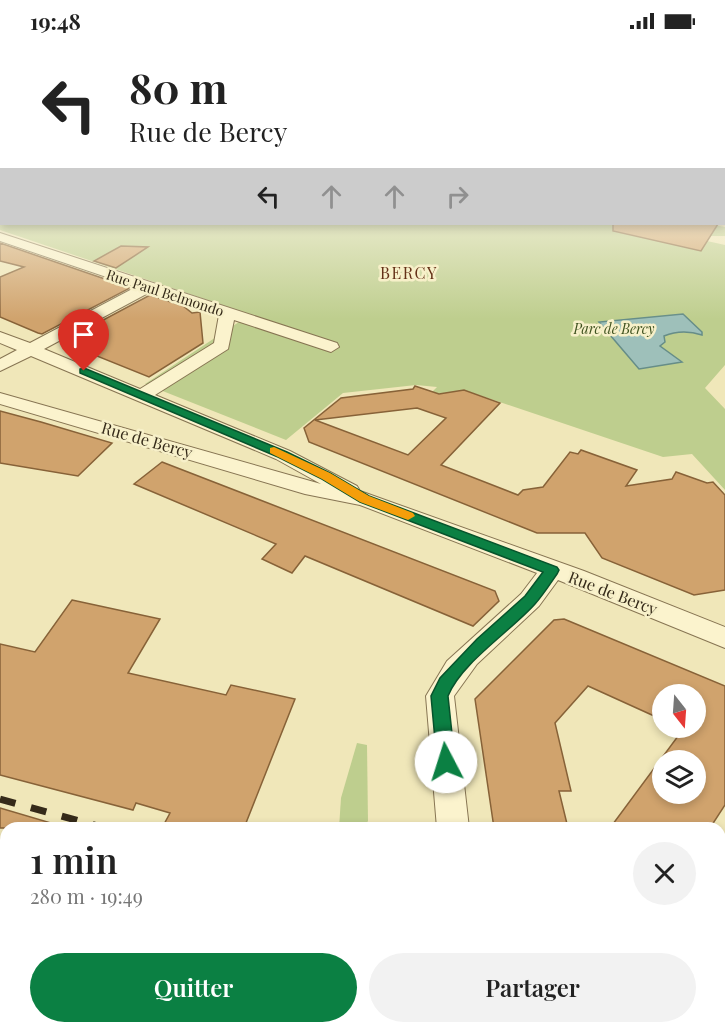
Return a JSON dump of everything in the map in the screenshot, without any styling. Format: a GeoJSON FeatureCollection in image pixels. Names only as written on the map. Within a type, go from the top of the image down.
{"type":"FeatureCollection","features":[{"type":"Feature","properties":{"kind":"street","name":"Rue Paul Belmondo"},"geometry":{"type":"LineString","coordinates":[[0,237],[146,288],[331,347]]}},
{"type":"Feature","properties":{"kind":"street"},"geometry":{"type":"LineString","coordinates":[[0,366],[146,288]]}},
{"type":"Feature","properties":{"kind":"street"},"geometry":{"type":"LineString","coordinates":[[141,396],[222,345],[227,313]]}},
{"type":"Feature","properties":{"kind":"street","name":"Rue de Bercy"},"geometry":{"type":"LineString","coordinates":[[0,337],[283,454],[364,499]]}},
{"type":"Feature","properties":{"kind":"street","name":"Rue de Bercy"},"geometry":{"type":"LineString","coordinates":[[0,398],[312,489],[364,499],[576,577],[725,638]]}},
{"type":"Feature","properties":{"kind":"street"},"geometry":{"type":"LineString","coordinates":[[452,822],[440,696],[445,682],[530,600],[552,570]]}},
{"type":"Feature","properties":{"kind":"green space","name":"Parc de Bercy"},"geometry":{"type":"Polygon","coordinates":[[[0,227],[725,227],[725,236],[710,236],[707,241],[725,245],[725,365],[705,388],[725,409],[725,490],[692,454],[663,457],[464,390],[439,394],[432,392],[437,387],[416,385],[343,393],[286,440],[145,384],[239,322],[219,304],[0,230],[0,227]]]}},
{"type":"Feature","properties":{"kind":"green space"},"geometry":{"type":"Polygon","coordinates":[[[357,743],[367,745],[367,822],[339,822],[341,798],[357,743]]]}},
{"type":"Feature","properties":{"kind":"water"},"geometry":{"type":"Polygon","coordinates":[[[683,314],[702,332],[702,335],[683,332],[669,334],[664,336],[665,342],[660,346],[682,362],[639,369],[599,322],[683,314]]]}},
{"type":"Feature","properties":{"kind":"building"},"geometry":{"type":"Polygon","coordinates":[[[613,227],[716,227],[701,251],[613,231],[613,227]]]}},
{"type":"Feature","properties":{"kind":"building"},"geometry":{"type":"Polygon","coordinates":[[[0,243],[130,288],[42,334],[38,333],[0,317],[0,277],[24,267],[0,261],[0,243]]]}},
{"type":"Feature","properties":{"kind":"building"},"geometry":{"type":"Polygon","coordinates":[[[121,246],[148,247],[116,268],[94,261],[121,246]]]}},
{"type":"Feature","properties":{"kind":"building"},"geometry":{"type":"Polygon","coordinates":[[[150,295],[183,306],[192,313],[200,312],[203,343],[149,377],[62,342],[150,295]]]}},
{"type":"Feature","properties":{"kind":"building"},"geometry":{"type":"Polygon","coordinates":[[[415,386],[439,394],[464,390],[500,403],[441,465],[518,495],[523,490],[543,487],[570,452],[578,454],[581,450],[637,470],[626,486],[672,479],[676,472],[707,483],[713,482],[725,495],[725,590],[694,595],[602,558],[585,533],[537,533],[309,442],[304,428],[341,398],[413,389],[415,386]],[[417,408],[315,420],[408,455],[446,418],[417,408]]]}},
{"type":"Feature","properties":{"kind":"building"},"geometry":{"type":"Polygon","coordinates":[[[0,411],[112,443],[78,476],[0,463],[0,411]]]}},
{"type":"Feature","properties":{"kind":"building"},"geometry":{"type":"Polygon","coordinates":[[[162,462],[495,591],[499,601],[473,626],[305,556],[292,573],[262,559],[276,544],[134,484],[162,462]]]}},
{"type":"Feature","properties":{"kind":"building"},"geometry":{"type":"Polygon","coordinates":[[[72,600],[160,619],[128,673],[226,695],[231,685],[295,699],[246,822],[165,822],[170,813],[136,803],[133,810],[0,775],[0,644],[35,652],[72,600]]]}},
{"type":"Feature","properties":{"kind":"building"},"geometry":{"type":"Polygon","coordinates":[[[564,619],[725,686],[725,805],[714,822],[614,822],[652,771],[652,804],[706,804],[706,750],[668,750],[677,738],[706,738],[706,684],[652,684],[652,715],[588,686],[555,723],[571,791],[559,791],[567,822],[493,822],[475,699],[554,620],[564,619]]]}},
{"type":"Feature","properties":{"kind":"building"},"geometry":{"type":"Polygon","coordinates":[[[0,808],[48,822],[0,822],[0,808]]]}},
{"type":"Feature","properties":{"kind":"railway"},"geometry":{"type":"LineString","coordinates":[[0,799],[83,822]]}},
{"type":"Feature","properties":{"kind":"slow traffic"},"geometry":{"type":"LineString","coordinates":[[274,451],[326,476],[364,499],[408,516]]}},
{"type":"Feature","properties":{"kind":"district","name":"BERCY"},"geometry":{"type":"Point","coordinates":[409,273]}},
{"type":"Feature","properties":{"kind":"route"},"geometry":{"type":"LineString","coordinates":[[84,371],[283,454],[364,499],[552,570],[530,600],[445,682],[440,696],[446,762]]}}]}
